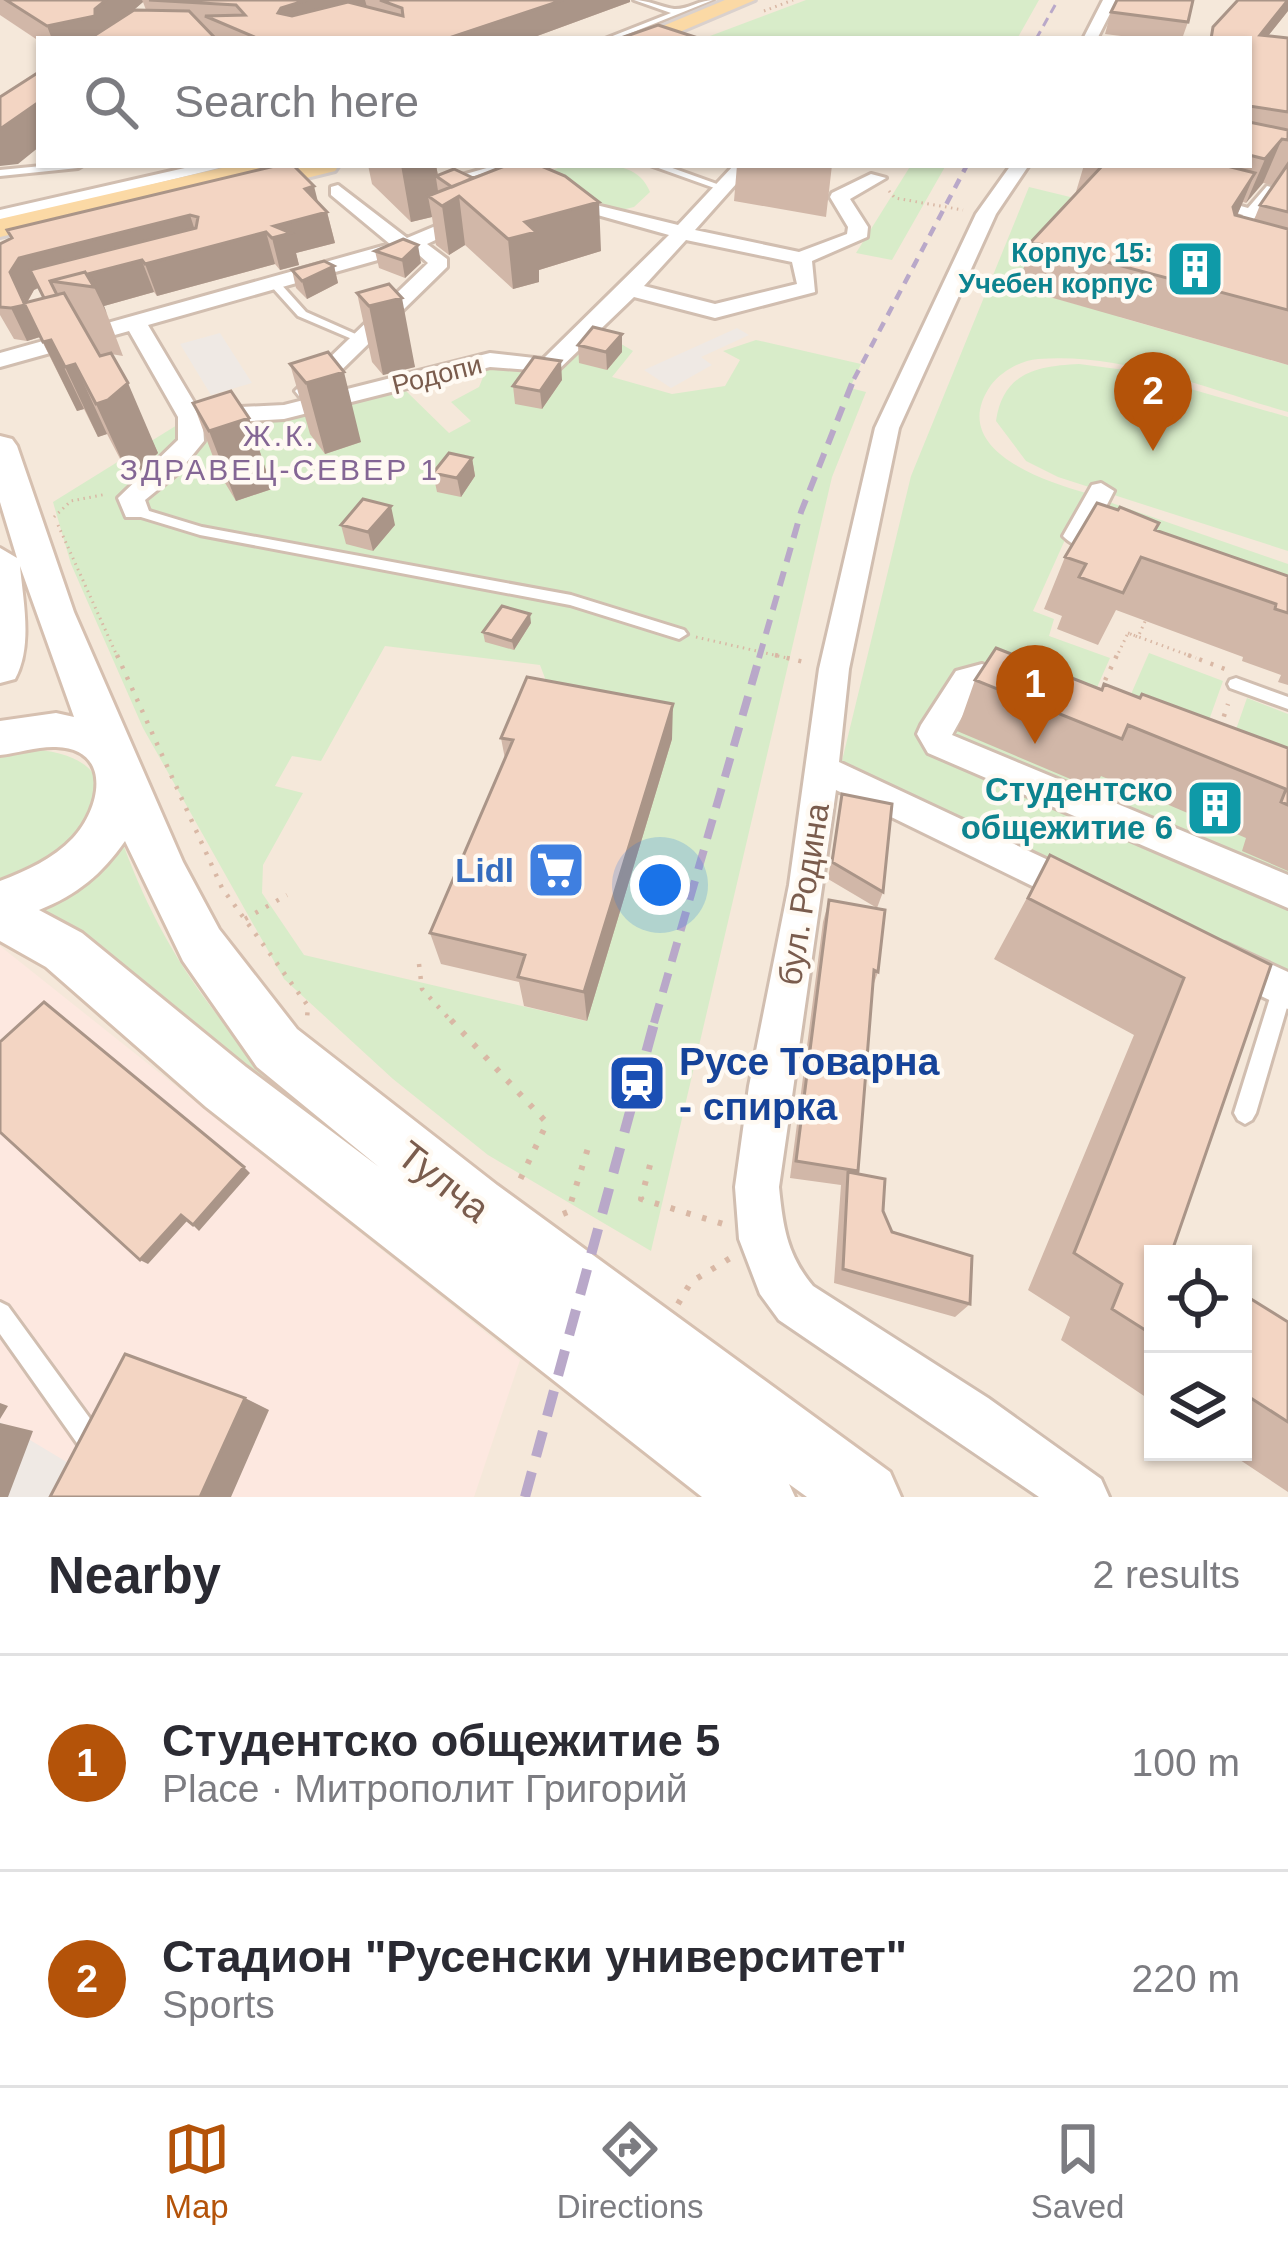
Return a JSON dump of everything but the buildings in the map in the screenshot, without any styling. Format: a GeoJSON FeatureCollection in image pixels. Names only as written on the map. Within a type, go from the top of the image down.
{"type":"FeatureCollection","features":[{"type":"Feature","properties":{"kind":"main road"},"geometry":{"type":"LineString","coordinates":[[651,36],[744,0]]}},
{"type":"Feature","properties":{"kind":"main road"},"geometry":{"type":"LineString","coordinates":[[674,36],[763,0]]}},
{"type":"Feature","properties":{"kind":"main road"},"geometry":{"type":"LineString","coordinates":[[0,228],[257,168]]}},
{"type":"Feature","properties":{"kind":"main road"},"geometry":{"type":"LineString","coordinates":[[0,244],[332,178]]}},
{"type":"Feature","properties":{"kind":"main road","name":"Тулча"},"geometry":{"type":"LineString","coordinates":[[0,446],[38,516],[54,612],[162,870],[201,945],[277,1048],[499,1224],[866,1497]]}},
{"type":"Feature","properties":{"kind":"main road"},"geometry":{"type":"LineString","coordinates":[[0,561],[4,631],[0,668]]}},
{"type":"Feature","properties":{"kind":"main road"},"geometry":{"type":"LineString","coordinates":[[0,738],[49,730],[75,732],[116,764],[117,818],[102,842],[51,884],[0,903]]}},
{"type":"Feature","properties":{"kind":"main road","name":"Тулча"},"geometry":{"type":"LineString","coordinates":[[0,915],[64,950],[226,1087],[759,1497]]}},
{"type":"Feature","properties":{"kind":"street"},"geometry":{"type":"LineString","coordinates":[[1092,36],[1110,0]]}},
{"type":"Feature","properties":{"kind":"street"},"geometry":{"type":"LineString","coordinates":[[0,216],[209,168]]}},
{"type":"Feature","properties":{"kind":"street","name":"Родопи"},"geometry":{"type":"LineString","coordinates":[[190,417],[284,412],[490,360],[548,367],[630,289],[741,168]]}},
{"type":"Feature","properties":{"kind":"street"},"geometry":{"type":"LineString","coordinates":[[856,168],[877,178]]}},
{"type":"Feature","properties":{"kind":"street","name":"бул. Родина"},"geometry":{"type":"LineString","coordinates":[[1018,168],[986,214],[887,428],[834,669],[823,770],[770,1086],[758,1187],[762,1239],[776,1278],[796,1303],[970,1416],[1083,1497]]}},
{"type":"Feature","properties":{"kind":"street"},"geometry":{"type":"LineString","coordinates":[[284,412],[440,262],[424,249],[405,246],[332,178]]}},
{"type":"Feature","properties":{"kind":"street"},"geometry":{"type":"LineString","coordinates":[[537,193],[801,258],[857,236],[858,227],[839,197],[877,178]]}},
{"type":"Feature","properties":{"kind":"street"},"geometry":{"type":"LineString","coordinates":[[1234,239],[1268,190],[1288,195]]}},
{"type":"Feature","properties":{"kind":"street"},"geometry":{"type":"LineString","coordinates":[[1186,196],[1251,213]]}},
{"type":"Feature","properties":{"kind":"street"},"geometry":{"type":"LineString","coordinates":[[0,360],[50,333],[135,322],[405,246],[455,215],[501,204]]}},
{"type":"Feature","properties":{"kind":"street"},"geometry":{"type":"LineString","coordinates":[[630,289],[722,311],[808,288],[801,258]]}},
{"type":"Feature","properties":{"kind":"street"},"geometry":{"type":"LineString","coordinates":[[134,504],[190,441],[190,417],[135,322]]}},
{"type":"Feature","properties":{"kind":"street"},"geometry":{"type":"LineString","coordinates":[[1101,491],[1077,536],[1137,557]]}},
{"type":"Feature","properties":{"kind":"street"},"geometry":{"type":"LineString","coordinates":[[1045,700],[982,675],[967,679],[933,734],[940,744],[1288,892]]}},
{"type":"Feature","properties":{"kind":"street"},"geometry":{"type":"LineString","coordinates":[[823,770],[1116,909]]}},
{"type":"Feature","properties":{"kind":"street"},"geometry":{"type":"LineString","coordinates":[[1200,949],[1286,989]]}},
{"type":"Feature","properties":{"kind":"lane"},"geometry":{"type":"LineString","coordinates":[[637,0],[678,12]]}},
{"type":"Feature","properties":{"kind":"lane"},"geometry":{"type":"LineString","coordinates":[[617,36],[710,0]]}},
{"type":"Feature","properties":{"kind":"lane"},"geometry":{"type":"LineString","coordinates":[[0,173],[49,168]]}},
{"type":"Feature","properties":{"kind":"lane"},"geometry":{"type":"LineString","coordinates":[[437,184],[496,168]]}},
{"type":"Feature","properties":{"kind":"lane"},"geometry":{"type":"LineString","coordinates":[[664,168],[723,188]]}},
{"type":"Feature","properties":{"kind":"lane"},"geometry":{"type":"LineString","coordinates":[[275,284],[302,314],[363,340]]}},
{"type":"Feature","properties":{"kind":"lane"},"geometry":{"type":"LineString","coordinates":[[134,504],[200,531],[572,600],[679,634]]}},
{"type":"Feature","properties":{"kind":"lane"},"geometry":{"type":"LineString","coordinates":[[1236,684],[1288,703]]}},
{"type":"Feature","properties":{"kind":"lane"},"geometry":{"type":"LineString","coordinates":[[1245,1112],[1286,989]]}},
{"type":"Feature","properties":{"kind":"lane"},"geometry":{"type":"LineString","coordinates":[[0,1314],[94,1442],[86,1460]]}},
{"type":"Feature","properties":{"kind":"path"},"geometry":{"type":"LineString","coordinates":[[877,178],[896,198],[986,214]]}},
{"type":"Feature","properties":{"kind":"path"},"geometry":{"type":"LineString","coordinates":[[38,516],[100,493],[134,504]]}},
{"type":"Feature","properties":{"kind":"path"},"geometry":{"type":"LineString","coordinates":[[38,516],[64,530],[222,888],[308,1006],[309,1016],[277,1048]]}},
{"type":"Feature","properties":{"kind":"path"},"geometry":{"type":"LineString","coordinates":[[1128,634],[1138,637],[1148,616]]}},
{"type":"Feature","properties":{"kind":"path"},"geometry":{"type":"LineString","coordinates":[[679,634],[834,669]]}},
{"type":"Feature","properties":{"kind":"path"},"geometry":{"type":"LineString","coordinates":[[1128,634],[1239,675],[1214,742]]}},
{"type":"Feature","properties":{"kind":"path"},"geometry":{"type":"LineString","coordinates":[[1098,697],[1128,634]]}},
{"type":"Feature","properties":{"kind":"path"},"geometry":{"type":"LineString","coordinates":[[243,920],[287,895]]}},
{"type":"Feature","properties":{"kind":"path"},"geometry":{"type":"LineString","coordinates":[[418,964],[422,989],[547,1124],[499,1224]]}},
{"type":"Feature","properties":{"kind":"path"},"geometry":{"type":"LineString","coordinates":[[568,1212],[588,1148]]}},
{"type":"Feature","properties":{"kind":"path"},"geometry":{"type":"LineString","coordinates":[[650,1165],[641,1199],[711,1219]]}},
{"type":"Feature","properties":{"kind":"path"},"geometry":{"type":"LineString","coordinates":[[691,1282],[762,1239]]}},
{"type":"Feature","properties":{"kind":"shaded area"},"geometry":{"type":"Polygon","coordinates":[[[0,0],[1288,0],[1288,1497],[107,1497],[0,1429],[0,0]]]}},
{"type":"Feature","properties":{"kind":"shaded area"},"geometry":{"type":"Polygon","coordinates":[[[737,328],[749,335],[701,357],[712,365],[671,388],[644,370],[737,328]]]}},
{"type":"Feature","properties":{"kind":"shaded area"},"geometry":{"type":"Polygon","coordinates":[[[220,333],[252,383],[211,395],[180,344],[220,333]]]}},
{"type":"Feature","properties":{"kind":"shaded area"},"geometry":{"type":"Polygon","coordinates":[[[0,946],[520,1360],[474,1497],[113,1497],[0,1426],[0,946]]]}},
{"type":"Feature","properties":{"kind":"shaded area"},"geometry":{"type":"Polygon","coordinates":[[[0,1422],[125,1497],[0,1497],[0,1422]]]}},
{"type":"Feature","properties":{"kind":"green space"},"geometry":{"type":"Polygon","coordinates":[[[806,0],[1039,0],[1019,36],[710,36],[806,0]]]}},
{"type":"Feature","properties":{"kind":"green space"},"geometry":{"type":"Polygon","coordinates":[[[558,168],[619,168],[635,173],[650,192],[634,207],[621,210],[527,181],[558,168]]]}},
{"type":"Feature","properties":{"kind":"green space"},"geometry":{"type":"Polygon","coordinates":[[[909,168],[944,168],[892,260],[856,253],[909,168]]]}},
{"type":"Feature","properties":{"kind":"green space"},"geometry":{"type":"Polygon","coordinates":[[[1029,187],[1181,224],[1164,247],[1203,257],[1228,223],[1239,226],[1221,254],[1229,258],[1223,269],[1160,254],[1152,266],[1233,286],[1240,274],[1232,271],[1237,261],[1254,265],[1249,281],[1288,296],[1288,313],[1149,276],[1119,317],[1288,365],[1288,412],[1164,374],[1101,361],[1032,360],[1000,376],[981,407],[981,427],[990,443],[1024,470],[1086,493],[1033,611],[1054,619],[1049,636],[1110,658],[1087,710],[978,669],[963,673],[920,737],[929,749],[1288,904],[1288,976],[840,769],[911,476],[1029,187]],[[1072,227],[1019,288],[1082,306],[1133,243],[1072,227]]]}},
{"type":"Feature","properties":{"kind":"green space"},"geometry":{"type":"Polygon","coordinates":[[[591,326],[633,351],[612,377],[672,394],[725,386],[740,360],[723,351],[756,340],[861,364],[850,388],[866,392],[832,477],[651,1251],[488,1155],[393,1079],[284,979],[143,728],[71,564],[53,502],[190,417],[284,412],[406,391],[449,433],[471,421],[451,402],[479,387],[490,360],[548,367],[591,326]],[[385,646],[321,761],[292,756],[275,786],[303,793],[263,865],[262,893],[304,955],[586,1021],[548,686],[540,665],[385,646]]]}},
{"type":"Feature","properties":{"kind":"green space"},"geometry":{"type":"Polygon","coordinates":[[[1079,364],[1125,370],[1288,417],[1288,551],[1058,477],[1026,461],[996,421],[1006,392],[1036,370],[1079,364]]]}},
{"type":"Feature","properties":{"kind":"green space"},"geometry":{"type":"Polygon","coordinates":[[[1109,502],[1288,564],[1288,621],[1094,536],[1109,502]]]}},
{"type":"Feature","properties":{"kind":"green space"},"geometry":{"type":"Polygon","coordinates":[[[1149,653],[1223,681],[1199,748],[1121,717],[1149,653]]]}},
{"type":"Feature","properties":{"kind":"green space"},"geometry":{"type":"Polygon","coordinates":[[[971,680],[1288,806],[1288,882],[939,733],[971,680]]]}},
{"type":"Feature","properties":{"kind":"green space"},"geometry":{"type":"Polygon","coordinates":[[[1247,698],[1288,714],[1288,779],[1227,755],[1247,698]]]}},
{"type":"Feature","properties":{"kind":"green space"},"geometry":{"type":"Polygon","coordinates":[[[27,749],[50,751],[85,765],[96,777],[99,807],[91,825],[68,851],[0,887],[0,756],[27,749]]]}},
{"type":"Feature","properties":{"kind":"green space"},"geometry":{"type":"Polygon","coordinates":[[[123,844],[178,958],[213,1010],[255,1058],[546,1293],[36,911],[123,844]]]}},
{"type":"Feature","properties":{"kind":"railway"},"geometry":{"type":"LineString","coordinates":[[1038,36],[1058,0]]}},
{"type":"Feature","properties":{"kind":"railway"},"geometry":{"type":"LineString","coordinates":[[854,379],[965,168]]}},
{"type":"Feature","properties":{"kind":"railway"},"geometry":{"type":"LineString","coordinates":[[759,658],[801,512],[855,376]]}},
{"type":"Feature","properties":{"kind":"railway"},"geometry":{"type":"LineString","coordinates":[[654,1023],[760,655]]}},
{"type":"Feature","properties":{"kind":"railway"},"geometry":{"type":"LineString","coordinates":[[525,1497],[655,1020]]}},
{"type":"Feature","properties":{"kind":"place","name":"Корпус 15: Учебен корпус"},"geometry":{"type":"Point","coordinates":[1195,269]}},
{"type":"Feature","properties":{"kind":"place","name":"Стадион \"Русенски университет\""},"geometry":{"type":"Point","coordinates":[1153,451]}},
{"type":"Feature","properties":{"kind":"place","name":"Студентско общежитие 5"},"geometry":{"type":"Point","coordinates":[1035,744]}},
{"type":"Feature","properties":{"kind":"place","name":"Студентско общежитие 6"},"geometry":{"type":"Point","coordinates":[1215,808]}},
{"type":"Feature","properties":{"kind":"place","name":"Lidl"},"geometry":{"type":"Point","coordinates":[556,870]}},
{"type":"Feature","properties":{"kind":"place","name":"Русе Товарна - спирка"},"geometry":{"type":"Point","coordinates":[637,1083]}},
{"type":"Feature","properties":{"kind":"district","name":"Ж.К. ЗДРАВЕЦ-СЕВЕР 1"},"geometry":{"type":"Point","coordinates":[280,453]}}]}
